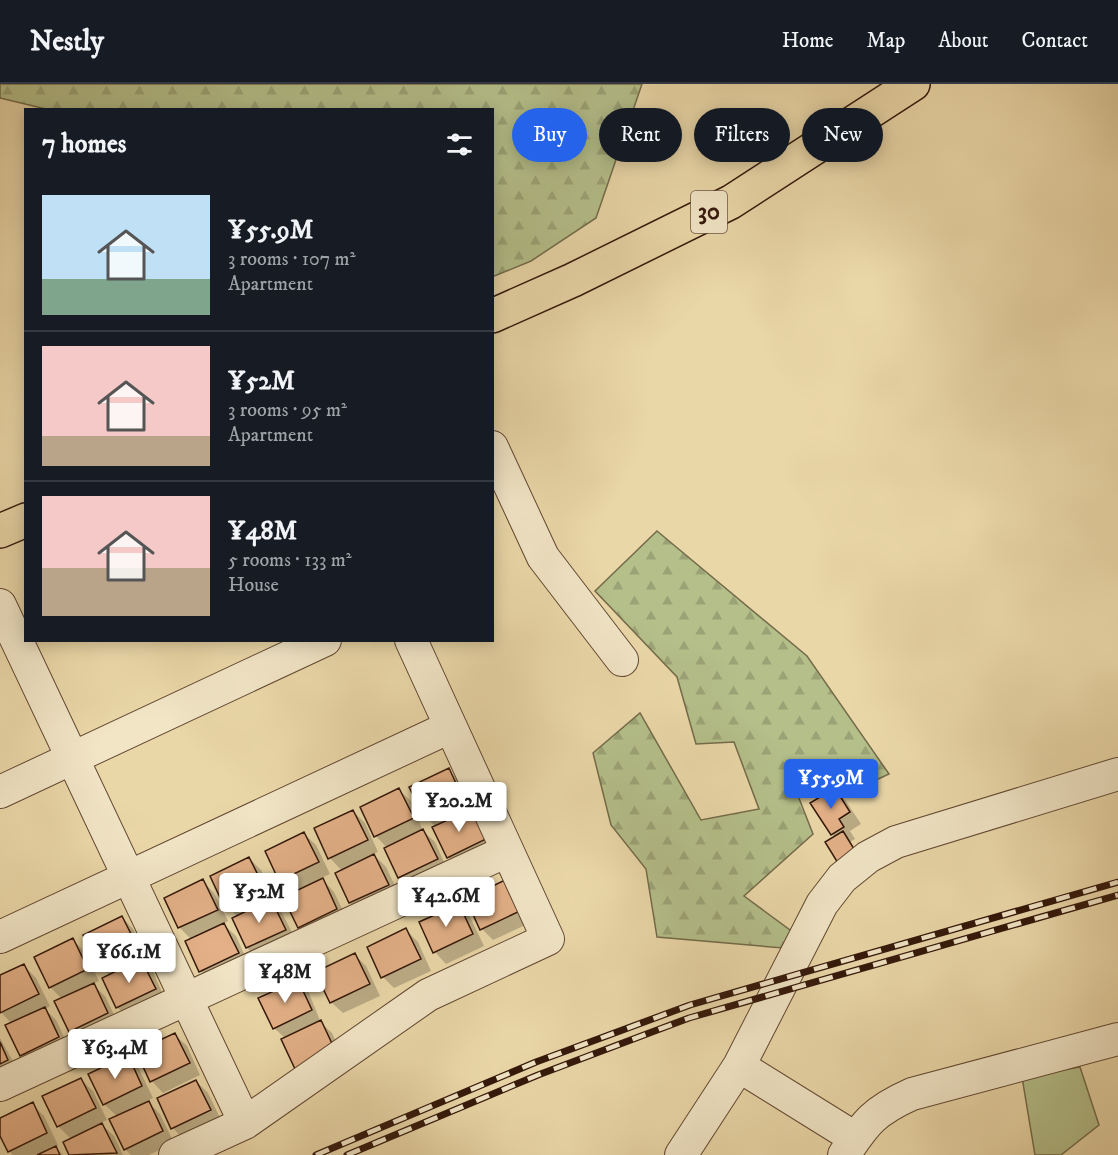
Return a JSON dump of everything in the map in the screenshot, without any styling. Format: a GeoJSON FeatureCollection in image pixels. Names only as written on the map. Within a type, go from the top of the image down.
{"type":"FeatureCollection","features":[{"type":"Feature","properties":{"kind":"main road","name":"30"},"geometry":{"type":"LineString","coordinates":[[494,315],[573,280],[731,202],[913,84]]}},
{"type":"Feature","properties":{"kind":"main road"},"geometry":{"type":"LineString","coordinates":[[0,531],[24,521]]}},
{"type":"Feature","properties":{"kind":"street"},"geometry":{"type":"LineString","coordinates":[[494,451],[543,557],[622,660]]}},
{"type":"Feature","properties":{"kind":"street"},"geometry":{"type":"LineString","coordinates":[[0,605],[14,643],[72,758],[244,1123]]}},
{"type":"Feature","properties":{"kind":"street"},"geometry":{"type":"LineString","coordinates":[[0,792],[321,642]]}},
{"type":"Feature","properties":{"kind":"street"},"geometry":{"type":"LineString","coordinates":[[175,1155],[244,1123],[428,995],[548,939],[412,642]]}},
{"type":"Feature","properties":{"kind":"street"},"geometry":{"type":"LineString","coordinates":[[0,937],[450,727]]}},
{"type":"Feature","properties":{"kind":"street"},"geometry":{"type":"LineString","coordinates":[[681,1155],[739,1066],[822,904],[842,878],[868,858],[896,842],[1118,774]]}},
{"type":"Feature","properties":{"kind":"street"},"geometry":{"type":"LineString","coordinates":[[0,1085],[507,850]]}},
{"type":"Feature","properties":{"kind":"street"},"geometry":{"type":"LineString","coordinates":[[739,1066],[850,1147],[866,1121],[888,1105],[912,1094],[1118,1039]]}},
{"type":"Feature","properties":{"kind":"green space"},"geometry":{"type":"Polygon","coordinates":[[[0,84],[642,84],[634,108],[599,108],[599,162],[615,162],[596,218],[531,261],[494,276],[494,108],[42,108],[0,98],[0,84]]]}},
{"type":"Feature","properties":{"kind":"green space"},"geometry":{"type":"Polygon","coordinates":[[[657,531],[807,656],[889,774],[857,789],[837,763],[793,783],[813,834],[744,896],[794,933],[783,948],[657,937],[646,869],[611,825],[593,753],[640,713],[701,820],[759,809],[734,742],[696,744],[677,677],[595,591],[657,531]]]}},
{"type":"Feature","properties":{"kind":"green space"},"geometry":{"type":"Polygon","coordinates":[[[1080,1067],[1099,1125],[1061,1155],[1035,1155],[1022,1077],[1080,1067]]]}},
{"type":"Feature","properties":{"kind":"building"},"geometry":{"type":"Polygon","coordinates":[[[449,768],[463,799],[424,817],[409,787],[449,768]]]}},
{"type":"Feature","properties":{"kind":"building"},"geometry":{"type":"Polygon","coordinates":[[[399,788],[414,818],[374,837],[360,807],[399,788]]]}},
{"type":"Feature","properties":{"kind":"building"},"geometry":{"type":"Polygon","coordinates":[[[835,788],[850,812],[839,819],[844,827],[831,835],[810,803],[835,788]]]}},
{"type":"Feature","properties":{"kind":"building"},"geometry":{"type":"Polygon","coordinates":[[[472,809],[486,839],[447,858],[432,827],[472,809]]]}},
{"type":"Feature","properties":{"kind":"building"},"geometry":{"type":"Polygon","coordinates":[[[353,810],[368,840],[328,859],[314,828],[353,810]]]}},
{"type":"Feature","properties":{"kind":"building"},"geometry":{"type":"Polygon","coordinates":[[[423,829],[438,859],[398,878],[384,848],[423,829]]]}},
{"type":"Feature","properties":{"kind":"building"},"geometry":{"type":"Polygon","coordinates":[[[843,831],[859,857],[841,868],[825,842],[843,831]]]}},
{"type":"Feature","properties":{"kind":"building"},"geometry":{"type":"Polygon","coordinates":[[[304,832],[319,862],[279,881],[265,851],[304,832]]]}},
{"type":"Feature","properties":{"kind":"building"},"geometry":{"type":"Polygon","coordinates":[[[374,854],[389,885],[349,903],[335,873],[374,854]]]}},
{"type":"Feature","properties":{"kind":"building"},"geometry":{"type":"Polygon","coordinates":[[[249,857],[264,887],[224,906],[210,876],[249,857]]]}},
{"type":"Feature","properties":{"kind":"building"},"geometry":{"type":"Polygon","coordinates":[[[323,878],[337,909],[298,928],[283,897],[323,878]]]}},
{"type":"Feature","properties":{"kind":"building"},"geometry":{"type":"Polygon","coordinates":[[[203,879],[218,910],[178,928],[164,898],[203,879]]]}},
{"type":"Feature","properties":{"kind":"building"},"geometry":{"type":"Polygon","coordinates":[[[505,880],[520,911],[480,930],[466,899],[505,880]]]}},
{"type":"Feature","properties":{"kind":"building"},"geometry":{"type":"Polygon","coordinates":[[[271,899],[286,930],[246,948],[232,918],[271,899]]]}},
{"type":"Feature","properties":{"kind":"building"},"geometry":{"type":"Polygon","coordinates":[[[459,904],[473,934],[433,953],[419,922],[459,904]]]}},
{"type":"Feature","properties":{"kind":"building"},"geometry":{"type":"Polygon","coordinates":[[[122,916],[137,946],[97,965],[83,935],[122,916]]]}},
{"type":"Feature","properties":{"kind":"building"},"geometry":{"type":"Polygon","coordinates":[[[224,923],[239,953],[199,972],[185,941],[224,923]]]}},
{"type":"Feature","properties":{"kind":"building"},"geometry":{"type":"Polygon","coordinates":[[[406,928],[421,959],[381,978],[367,947],[406,928]]]}},
{"type":"Feature","properties":{"kind":"building"},"geometry":{"type":"Polygon","coordinates":[[[73,938],[88,969],[49,988],[34,957],[73,938]]]}},
{"type":"Feature","properties":{"kind":"building"},"geometry":{"type":"Polygon","coordinates":[[[355,953],[370,984],[330,1003],[315,972],[355,953]]]}},
{"type":"Feature","properties":{"kind":"building"},"geometry":{"type":"Polygon","coordinates":[[[141,959],[156,989],[116,1008],[102,978],[141,959]]]}},
{"type":"Feature","properties":{"kind":"building"},"geometry":{"type":"Polygon","coordinates":[[[24,964],[39,994],[0,1013],[0,975],[24,964]]]}},
{"type":"Feature","properties":{"kind":"building"},"geometry":{"type":"Polygon","coordinates":[[[298,980],[312,1010],[273,1029],[258,998],[298,980]]]}},
{"type":"Feature","properties":{"kind":"building"},"geometry":{"type":"Polygon","coordinates":[[[94,983],[108,1013],[69,1032],[54,1001],[94,983]]]}},
{"type":"Feature","properties":{"kind":"building"},"geometry":{"type":"Polygon","coordinates":[[[45,1007],[59,1037],[20,1056],[5,1025],[45,1007]]]}},
{"type":"Feature","properties":{"kind":"building"},"geometry":{"type":"Polygon","coordinates":[[[321,1020],[335,1050],[295,1069],[281,1039],[321,1020]]]}},
{"type":"Feature","properties":{"kind":"building"},"geometry":{"type":"Polygon","coordinates":[[[175,1033],[190,1063],[150,1082],[136,1051],[175,1033]]]}},
{"type":"Feature","properties":{"kind":"building"},"geometry":{"type":"Polygon","coordinates":[[[0,1042],[8,1060],[0,1064],[0,1042]]]}},
{"type":"Feature","properties":{"kind":"building"},"geometry":{"type":"Polygon","coordinates":[[[128,1055],[142,1086],[103,1105],[88,1074],[128,1055]]]}},
{"type":"Feature","properties":{"kind":"building"},"geometry":{"type":"Polygon","coordinates":[[[81,1078],[96,1108],[57,1127],[42,1096],[81,1078]]]}},
{"type":"Feature","properties":{"kind":"building"},"geometry":{"type":"Polygon","coordinates":[[[196,1080],[211,1110],[171,1129],[157,1098],[196,1080]]]}},
{"type":"Feature","properties":{"kind":"building"},"geometry":{"type":"Polygon","coordinates":[[[149,1101],[163,1131],[124,1150],[109,1119],[149,1101]]]}},
{"type":"Feature","properties":{"kind":"building"},"geometry":{"type":"Polygon","coordinates":[[[33,1102],[47,1133],[8,1152],[0,1136],[0,1118],[33,1102]]]}},
{"type":"Feature","properties":{"kind":"building"},"geometry":{"type":"Polygon","coordinates":[[[102,1123],[117,1153],[69,1155],[63,1142],[102,1123]]]}},
{"type":"Feature","properties":{"kind":"building"},"geometry":{"type":"Polygon","coordinates":[[[56,1146],[60,1155],[37,1155],[56,1146]]]}},
{"type":"Feature","properties":{"kind":"railway"},"geometry":{"type":"LineString","coordinates":[[316,1155],[536,1062],[690,1005],[1118,882]]}},
{"type":"Feature","properties":{"kind":"railway"},"geometry":{"type":"LineString","coordinates":[[347,1155],[538,1075],[689,1018],[1118,895]]}}]}
